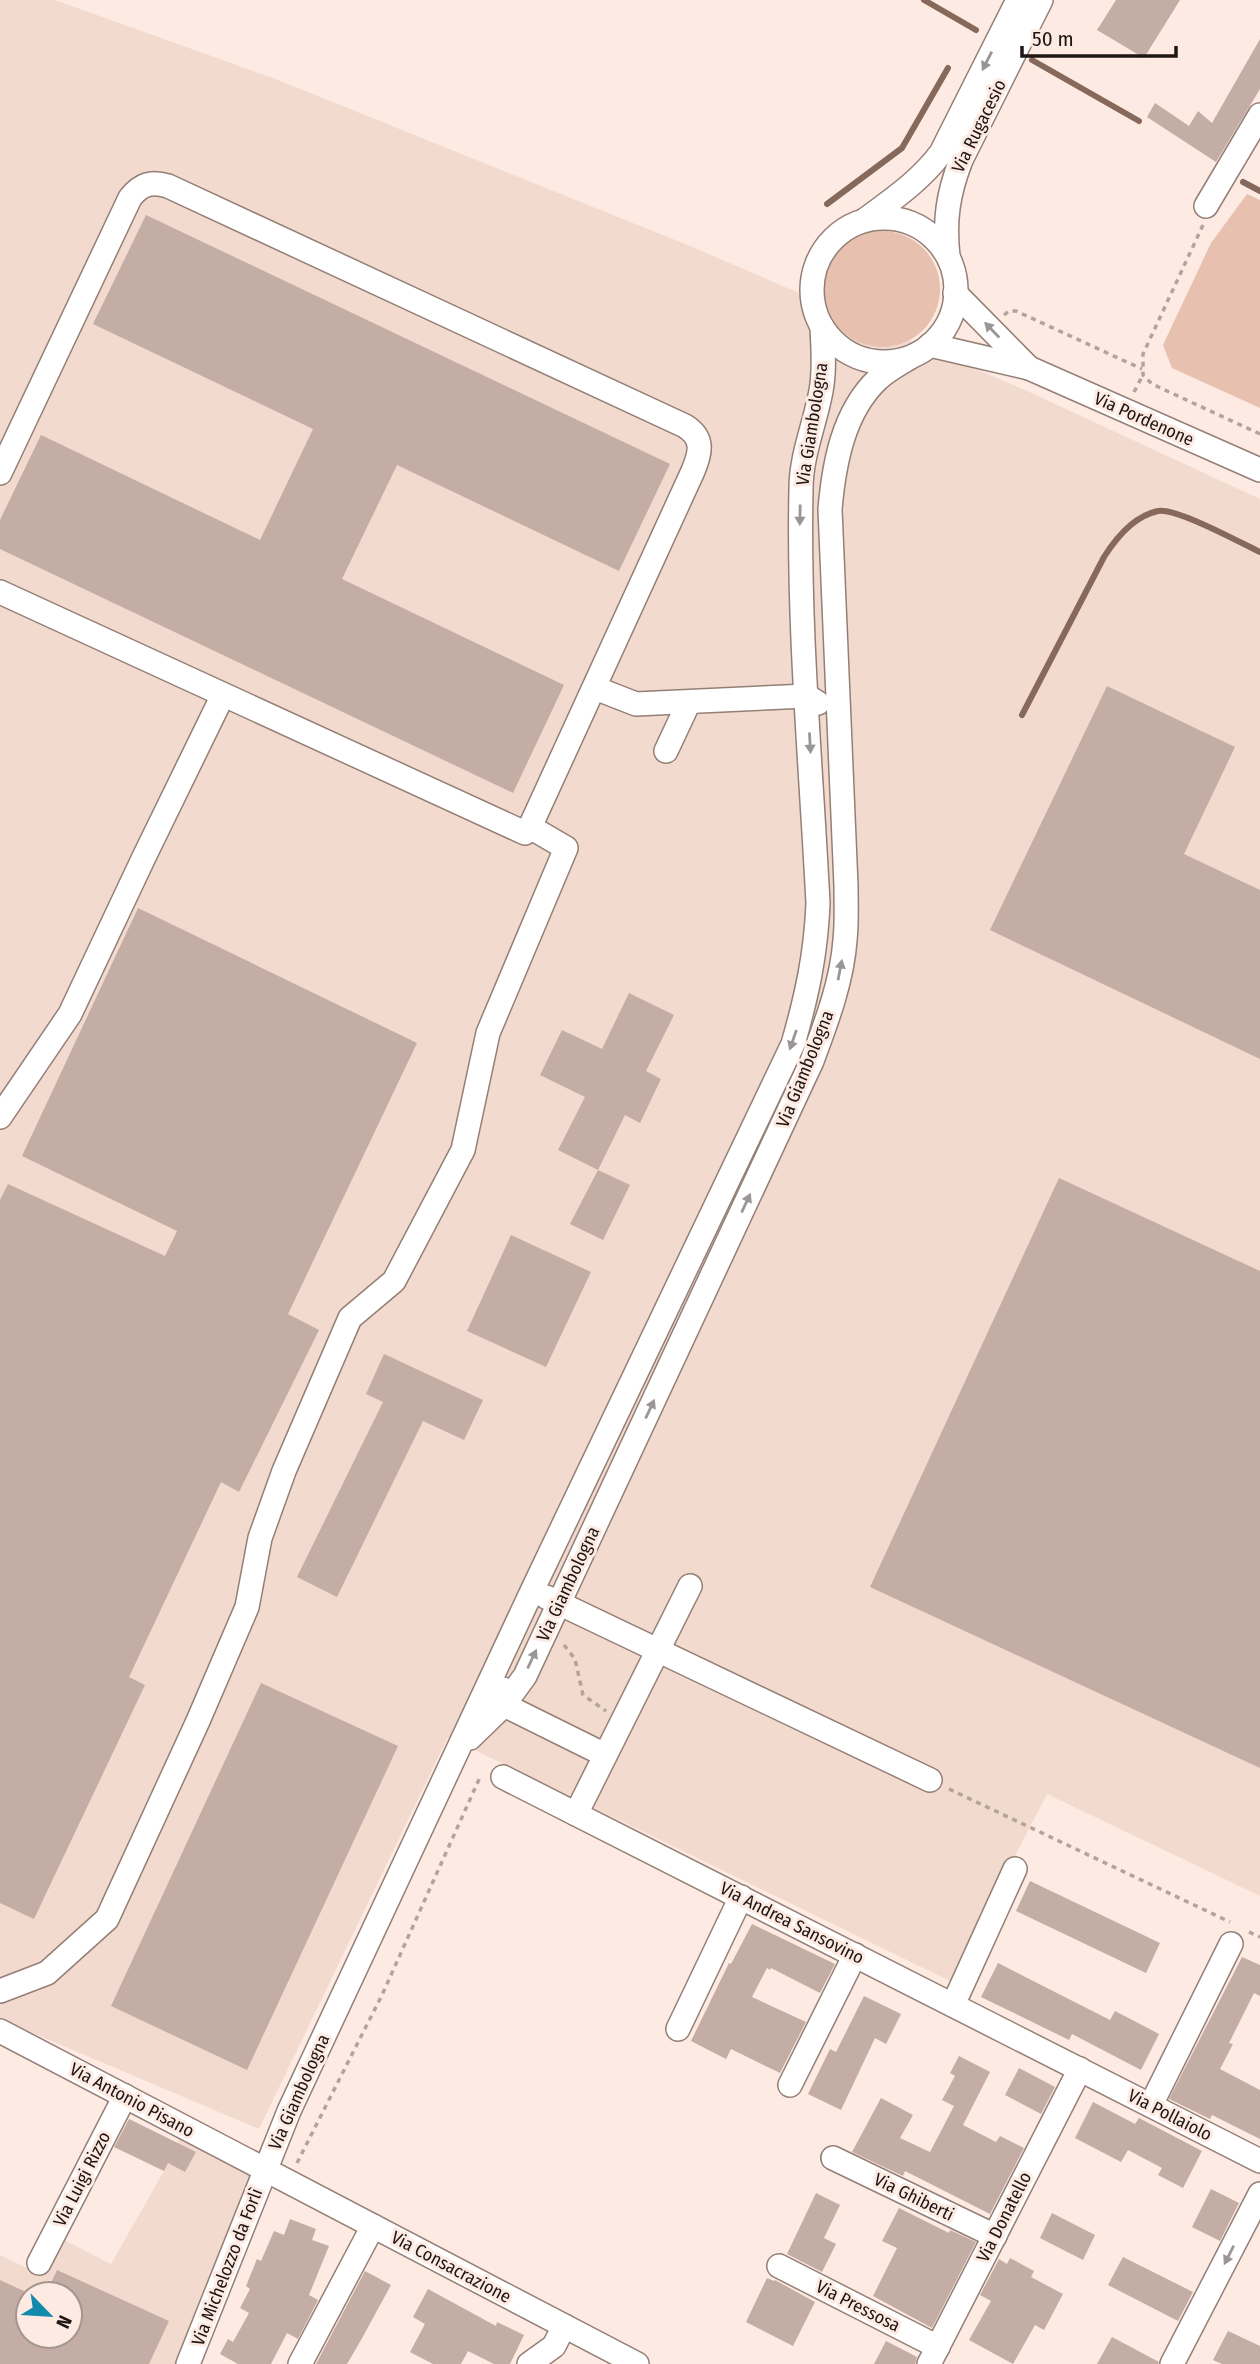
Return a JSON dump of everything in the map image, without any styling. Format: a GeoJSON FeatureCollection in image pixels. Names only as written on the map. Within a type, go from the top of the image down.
{"type":"FeatureCollection","features":[{"type":"Feature","properties":{"kind":"street","name":"Via Rugacesio"},"geometry":{"type":"LineString","coordinates":[[863,222],[909,188],[941,153],[1018,0]]}},
{"type":"Feature","properties":{"kind":"street","name":"Via Rugacesio"},"geometry":{"type":"LineString","coordinates":[[948,259],[945,225],[951,185],[1041,0]]}},
{"type":"Feature","properties":{"kind":"street"},"geometry":{"type":"LineString","coordinates":[[1206,214],[1260,115]]}},
{"type":"Feature","properties":{"kind":"street"},"geometry":{"type":"LineString","coordinates":[[0,473],[130,198],[139,187],[148,183],[168,186],[694,432],[699,442],[699,457],[527,832],[521,833],[0,592]]}},
{"type":"Feature","properties":{"kind":"street"},"geometry":{"type":"LineString","coordinates":[[888,219],[912,225],[933,239],[948,259],[955,280],[955,293],[954,306],[947,324],[930,345],[909,358],[887,362],[860,358],[836,344],[817,317],[812,294],[818,261],[838,235],[863,222],[888,219]]}},
{"type":"Feature","properties":{"kind":"street","name":"Via Pordenone"},"geometry":{"type":"LineString","coordinates":[[955,293],[1029,368]]}},
{"type":"Feature","properties":{"kind":"street","name":"Via Giambologna"},"geometry":{"type":"LineString","coordinates":[[265,2169],[289,2111],[458,1749],[793,1044],[809,990],[816,946],[818,903],[799,552],[801,483],[821,390],[824,358],[822,327]]}},
{"type":"Feature","properties":{"kind":"street","name":"Via Pordenone"},"geometry":{"type":"LineString","coordinates":[[930,345],[1029,368],[1260,470]]}},
{"type":"Feature","properties":{"kind":"street","name":"Via Giambologna"},"geometry":{"type":"LineString","coordinates":[[458,1749],[504,1705],[525,1676],[551,1600],[626,1439],[812,1061],[836,990],[845,942],[846,886],[830,509],[833,474],[842,438],[857,406],[878,379],[909,358]]}},
{"type":"Feature","properties":{"kind":"street"},"geometry":{"type":"LineString","coordinates":[[595,688],[636,704],[807,696],[838,716]]}},
{"type":"Feature","properties":{"kind":"street"},"geometry":{"type":"LineString","coordinates":[[0,1117],[70,1014],[223,695]]}},
{"type":"Feature","properties":{"kind":"street"},"geometry":{"type":"LineString","coordinates":[[666,751],[689,702]]}},
{"type":"Feature","properties":{"kind":"street"},"geometry":{"type":"LineString","coordinates":[[0,1991],[47,1973],[107,1919],[247,1607],[260,1538],[280,1482],[350,1318],[394,1281],[463,1150],[488,1033],[566,848],[530,827]]}},
{"type":"Feature","properties":{"kind":"street","name":"Via Giambologna"},"geometry":{"type":"LineString","coordinates":[[626,1439],[681,1304],[694,1252]]}},
{"type":"Feature","properties":{"kind":"street"},"geometry":{"type":"LineString","coordinates":[[576,1814],[690,1586]]}},
{"type":"Feature","properties":{"kind":"street"},"geometry":{"type":"LineString","coordinates":[[551,1600],[930,1780]]}},
{"type":"Feature","properties":{"kind":"street"},"geometry":{"type":"LineString","coordinates":[[504,1705],[605,1755]]}},
{"type":"Feature","properties":{"kind":"street","name":"Via Andrea Sansovino"},"geometry":{"type":"LineString","coordinates":[[503,1777],[1080,2069]]}},
{"type":"Feature","properties":{"kind":"street"},"geometry":{"type":"LineString","coordinates":[[953,2005],[1015,1869]]}},
{"type":"Feature","properties":{"kind":"street"},"geometry":{"type":"LineString","coordinates":[[678,2029],[741,1897]]}},
{"type":"Feature","properties":{"kind":"street"},"geometry":{"type":"LineString","coordinates":[[1151,2105],[1231,1944]]}},
{"type":"Feature","properties":{"kind":"street"},"geometry":{"type":"LineString","coordinates":[[790,2085],[855,1955]]}},
{"type":"Feature","properties":{"kind":"street","name":"Via Antonio Pisano"},"geometry":{"type":"LineString","coordinates":[[0,2031],[265,2169]]}},
{"type":"Feature","properties":{"kind":"street","name":"Via Pollaiolo"},"geometry":{"type":"LineString","coordinates":[[1080,2069],[1258,2155]]}},
{"type":"Feature","properties":{"kind":"street","name":"Via Donatello"},"geometry":{"type":"LineString","coordinates":[[933,2355],[1080,2069]]}},
{"type":"Feature","properties":{"kind":"street","name":"Via Luigi Rizzo"},"geometry":{"type":"LineString","coordinates":[[40,2263],[124,2096]]}},
{"type":"Feature","properties":{"kind":"street","name":"Via Ghiberti"},"geometry":{"type":"LineString","coordinates":[[832,2158],[995,2236]]}},
{"type":"Feature","properties":{"kind":"street","name":"Via Consacrazione"},"geometry":{"type":"LineString","coordinates":[[265,2169],[637,2364]]}},
{"type":"Feature","properties":{"kind":"street","name":"Via Michelozzo da Forlì"},"geometry":{"type":"LineString","coordinates":[[188,2364],[265,2169]]}},
{"type":"Feature","properties":{"kind":"street"},"geometry":{"type":"LineString","coordinates":[[1172,2364],[1260,2194]]}},
{"type":"Feature","properties":{"kind":"street"},"geometry":{"type":"LineString","coordinates":[[300,2364],[373,2226]]}},
{"type":"Feature","properties":{"kind":"street","name":"Via Pressosa"},"geometry":{"type":"LineString","coordinates":[[779,2266],[933,2355]]}},
{"type":"Feature","properties":{"kind":"street"},"geometry":{"type":"LineString","coordinates":[[529,2364],[554,2346],[564,2326]]}},
{"type":"Feature","properties":{"kind":"path"},"geometry":{"type":"LineString","coordinates":[[1206,214],[1143,354],[1143,375],[1152,384],[1260,433]]}},
{"type":"Feature","properties":{"kind":"path"},"geometry":{"type":"LineString","coordinates":[[999,319],[1010,311],[1016,311],[1142,369]]}},
{"type":"Feature","properties":{"kind":"path"},"geometry":{"type":"LineString","coordinates":[[555,1641],[566,1647],[575,1659],[583,1695],[611,1714]]}},
{"type":"Feature","properties":{"kind":"path"},"geometry":{"type":"LineString","coordinates":[[304,2190],[309,2181],[297,2174],[295,2167],[382,1995],[483,1769],[503,1777]]}},
{"type":"Feature","properties":{"kind":"path"},"geometry":{"type":"LineString","coordinates":[[930,1780],[1260,1937]]}},
{"type":"Feature","properties":{"kind":"shaded area"},"geometry":{"type":"Polygon","coordinates":[[[0,0],[55,0],[278,80],[690,246],[1025,390],[1260,499],[1260,1896],[1047,1794],[950,1981],[448,1737],[259,2129],[0,2019],[0,0]]]}},
{"type":"Feature","properties":{"kind":"shaded area"},"geometry":{"type":"Polygon","coordinates":[[[1247,194],[1260,200],[1260,408],[1172,368],[1163,345],[1211,243],[1247,194]]]}},
{"type":"Feature","properties":{"kind":"shaded area"},"geometry":{"type":"Polygon","coordinates":[[[882,231],[904,235],[923,248],[936,267],[940,289],[936,311],[923,330],[904,343],[882,347],[860,343],[841,330],[828,311],[824,289],[828,267],[841,248],[860,235],[882,231]]]}},
{"type":"Feature","properties":{"kind":"shaded area"},"geometry":{"type":"Polygon","coordinates":[[[180,2130],[261,2171],[184,2364],[0,2364],[0,2255],[39,2274],[58,2237],[111,2264],[178,2143],[180,2130]]]}},
{"type":"Feature","properties":{"kind":"building"},"geometry":{"type":"Polygon","coordinates":[[[1116,0],[1180,0],[1144,58],[1097,30],[1116,0]]]}},
{"type":"Feature","properties":{"kind":"building"},"geometry":{"type":"Polygon","coordinates":[[[1260,39],[1260,89],[1216,162],[1147,117],[1155,103],[1189,126],[1198,111],[1212,123],[1260,39]]]}},
{"type":"Feature","properties":{"kind":"building"},"geometry":{"type":"Polygon","coordinates":[[[146,215],[670,464],[619,571],[397,465],[342,579],[564,685],[513,793],[0,549],[0,520],[41,435],[260,540],[313,429],[93,324],[146,215]]]}},
{"type":"Feature","properties":{"kind":"building"},"geometry":{"type":"Polygon","coordinates":[[[1107,686],[1235,747],[1184,854],[1260,890],[1260,1059],[990,930],[1107,686]]]}},
{"type":"Feature","properties":{"kind":"building"},"geometry":{"type":"Polygon","coordinates":[[[138,908],[417,1043],[288,1314],[319,1330],[239,1492],[221,1482],[129,1677],[145,1685],[34,1919],[0,1903],[0,1200],[8,1184],[165,1256],[177,1231],[22,1156],[138,908]]]}},
{"type":"Feature","properties":{"kind":"building"},"geometry":{"type":"Polygon","coordinates":[[[629,993],[674,1015],[646,1071],[661,1079],[640,1123],[625,1115],[598,1170],[558,1150],[585,1097],[540,1075],[562,1030],[602,1049],[629,993]]]}},
{"type":"Feature","properties":{"kind":"building"},"geometry":{"type":"Polygon","coordinates":[[[598,1170],[630,1185],[603,1240],[570,1224],[598,1170]]]}},
{"type":"Feature","properties":{"kind":"building"},"geometry":{"type":"Polygon","coordinates":[[[1059,1178],[1260,1271],[1260,1768],[870,1587],[1059,1178]]]}},
{"type":"Feature","properties":{"kind":"building"},"geometry":{"type":"Polygon","coordinates":[[[511,1235],[591,1272],[546,1367],[467,1331],[511,1235]]]}},
{"type":"Feature","properties":{"kind":"building"},"geometry":{"type":"Polygon","coordinates":[[[384,1354],[483,1400],[464,1440],[423,1421],[337,1597],[297,1577],[383,1402],[366,1394],[384,1354]]]}},
{"type":"Feature","properties":{"kind":"building"},"geometry":{"type":"Polygon","coordinates":[[[261,1683],[398,1746],[247,2070],[111,2006],[261,1683]]]}},
{"type":"Feature","properties":{"kind":"building"},"geometry":{"type":"Polygon","coordinates":[[[1030,1881],[1160,1943],[1146,1973],[1016,1911],[1030,1881]]]}},
{"type":"Feature","properties":{"kind":"building"},"geometry":{"type":"Polygon","coordinates":[[[752,1924],[835,1964],[820,1993],[767,1968],[752,1997],[806,2022],[780,2073],[731,2049],[726,2059],[691,2041],[729,1963],[731,1964],[752,1924]]]}},
{"type":"Feature","properties":{"kind":"building"},"geometry":{"type":"Polygon","coordinates":[[[1242,1957],[1260,1965],[1260,1996],[1254,1993],[1229,2043],[1233,2044],[1220,2069],[1260,2090],[1260,2139],[1212,2115],[1210,2119],[1169,2099],[1242,1957]]]}},
{"type":"Feature","properties":{"kind":"building"},"geometry":{"type":"Polygon","coordinates":[[[998,1963],[1110,2020],[1115,2011],[1159,2034],[1141,2070],[1072,2034],[1069,2040],[981,1997],[998,1963]]]}},
{"type":"Feature","properties":{"kind":"building"},"geometry":{"type":"Polygon","coordinates":[[[864,1996],[901,2014],[886,2044],[875,2038],[841,2110],[808,2094],[830,2049],[836,2052],[864,1996]]]}},
{"type":"Feature","properties":{"kind":"building"},"geometry":{"type":"Polygon","coordinates":[[[959,2056],[990,2072],[963,2125],[996,2142],[1000,2136],[1024,2148],[990,2214],[905,2171],[903,2176],[852,2152],[881,2098],[913,2115],[900,2138],[930,2152],[954,2106],[942,2100],[955,2076],[950,2073],[959,2056]]]}},
{"type":"Feature","properties":{"kind":"building"},"geometry":{"type":"Polygon","coordinates":[[[1019,2068],[1055,2087],[1041,2114],[1005,2095],[1019,2068]]]}},
{"type":"Feature","properties":{"kind":"building"},"geometry":{"type":"Polygon","coordinates":[[[1093,2102],[1135,2124],[1139,2118],[1202,2151],[1183,2188],[1158,2175],[1162,2168],[1128,2150],[1121,2162],[1075,2138],[1093,2102]]]}},
{"type":"Feature","properties":{"kind":"building"},"geometry":{"type":"Polygon","coordinates":[[[129,2119],[196,2152],[185,2172],[168,2163],[164,2171],[114,2147],[129,2119]]]}},
{"type":"Feature","properties":{"kind":"building"},"geometry":{"type":"Polygon","coordinates":[[[1211,2189],[1239,2203],[1220,2241],[1192,2227],[1211,2189]]]}},
{"type":"Feature","properties":{"kind":"building"},"geometry":{"type":"Polygon","coordinates":[[[816,2193],[840,2205],[824,2238],[836,2244],[822,2272],[787,2254],[816,2193]]]}},
{"type":"Feature","properties":{"kind":"building"},"geometry":{"type":"Polygon","coordinates":[[[899,2208],[949,2233],[950,2230],[976,2242],[932,2328],[873,2296],[897,2248],[882,2241],[899,2208]]]}},
{"type":"Feature","properties":{"kind":"building"},"geometry":{"type":"Polygon","coordinates":[[[1052,2213],[1095,2235],[1083,2260],[1040,2238],[1052,2213]]]}},
{"type":"Feature","properties":{"kind":"building"},"geometry":{"type":"Polygon","coordinates":[[[290,2219],[316,2229],[312,2240],[329,2246],[309,2295],[318,2300],[298,2339],[287,2333],[271,2364],[238,2364],[220,2354],[228,2339],[233,2342],[249,2313],[240,2308],[250,2289],[246,2286],[257,2259],[261,2261],[274,2231],[284,2235],[290,2219]]]}},
{"type":"Feature","properties":{"kind":"building"},"geometry":{"type":"Polygon","coordinates":[[[1123,2257],[1193,2292],[1178,2321],[1108,2285],[1123,2257]]]}},
{"type":"Feature","properties":{"kind":"building"},"geometry":{"type":"Polygon","coordinates":[[[1010,2258],[1034,2271],[1031,2277],[1063,2294],[1044,2330],[1035,2325],[1013,2364],[969,2340],[991,2301],[980,2295],[999,2259],[1007,2264],[1010,2258]]]}},
{"type":"Feature","properties":{"kind":"building"},"geometry":{"type":"Polygon","coordinates":[[[57,2270],[79,2280],[52,2280],[57,2270]]]}},
{"type":"Feature","properties":{"kind":"building"},"geometry":{"type":"Polygon","coordinates":[[[365,2271],[391,2285],[347,2364],[316,2364],[365,2271]]]}},
{"type":"Feature","properties":{"kind":"building"},"geometry":{"type":"Polygon","coordinates":[[[767,2278],[815,2302],[793,2346],[746,2322],[767,2278]]]}},
{"type":"Feature","properties":{"kind":"building"},"geometry":{"type":"Polygon","coordinates":[[[0,2280],[14,2286],[14,2350],[84,2350],[84,2282],[169,2321],[149,2364],[0,2364],[0,2280]]]}},
{"type":"Feature","properties":{"kind":"building"},"geometry":{"type":"Polygon","coordinates":[[[428,2289],[496,2326],[497,2322],[524,2335],[510,2364],[494,2364],[468,2351],[461,2364],[433,2364],[410,2352],[425,2324],[413,2317],[428,2289]]]}},
{"type":"Feature","properties":{"kind":"building"},"geometry":{"type":"Polygon","coordinates":[[[1228,2331],[1260,2346],[1260,2364],[1222,2364],[1213,2360],[1228,2331]]]}},
{"type":"Feature","properties":{"kind":"building"},"geometry":{"type":"Polygon","coordinates":[[[1112,2337],[1159,2362],[1158,2364],[1097,2364],[1112,2337]]]}},
{"type":"Feature","properties":{"kind":"building"},"geometry":{"type":"Polygon","coordinates":[[[886,2341],[917,2357],[915,2364],[874,2364],[886,2341]]]}},
{"type":"Feature","properties":{"kind":"waterway"},"geometry":{"type":"LineString","coordinates":[[924,0],[976,30]]}},
{"type":"Feature","properties":{"kind":"waterway"},"geometry":{"type":"LineString","coordinates":[[1032,60],[1139,121]]}},
{"type":"Feature","properties":{"kind":"waterway"},"geometry":{"type":"LineString","coordinates":[[827,204],[902,148],[948,68]]}},
{"type":"Feature","properties":{"kind":"waterway"},"geometry":{"type":"LineString","coordinates":[[1243,182],[1260,191]]}},
{"type":"Feature","properties":{"kind":"waterway"},"geometry":{"type":"LineString","coordinates":[[1022,715],[1104,557],[1120,535],[1141,518],[1158,511],[1178,514],[1260,552]]}}]}
